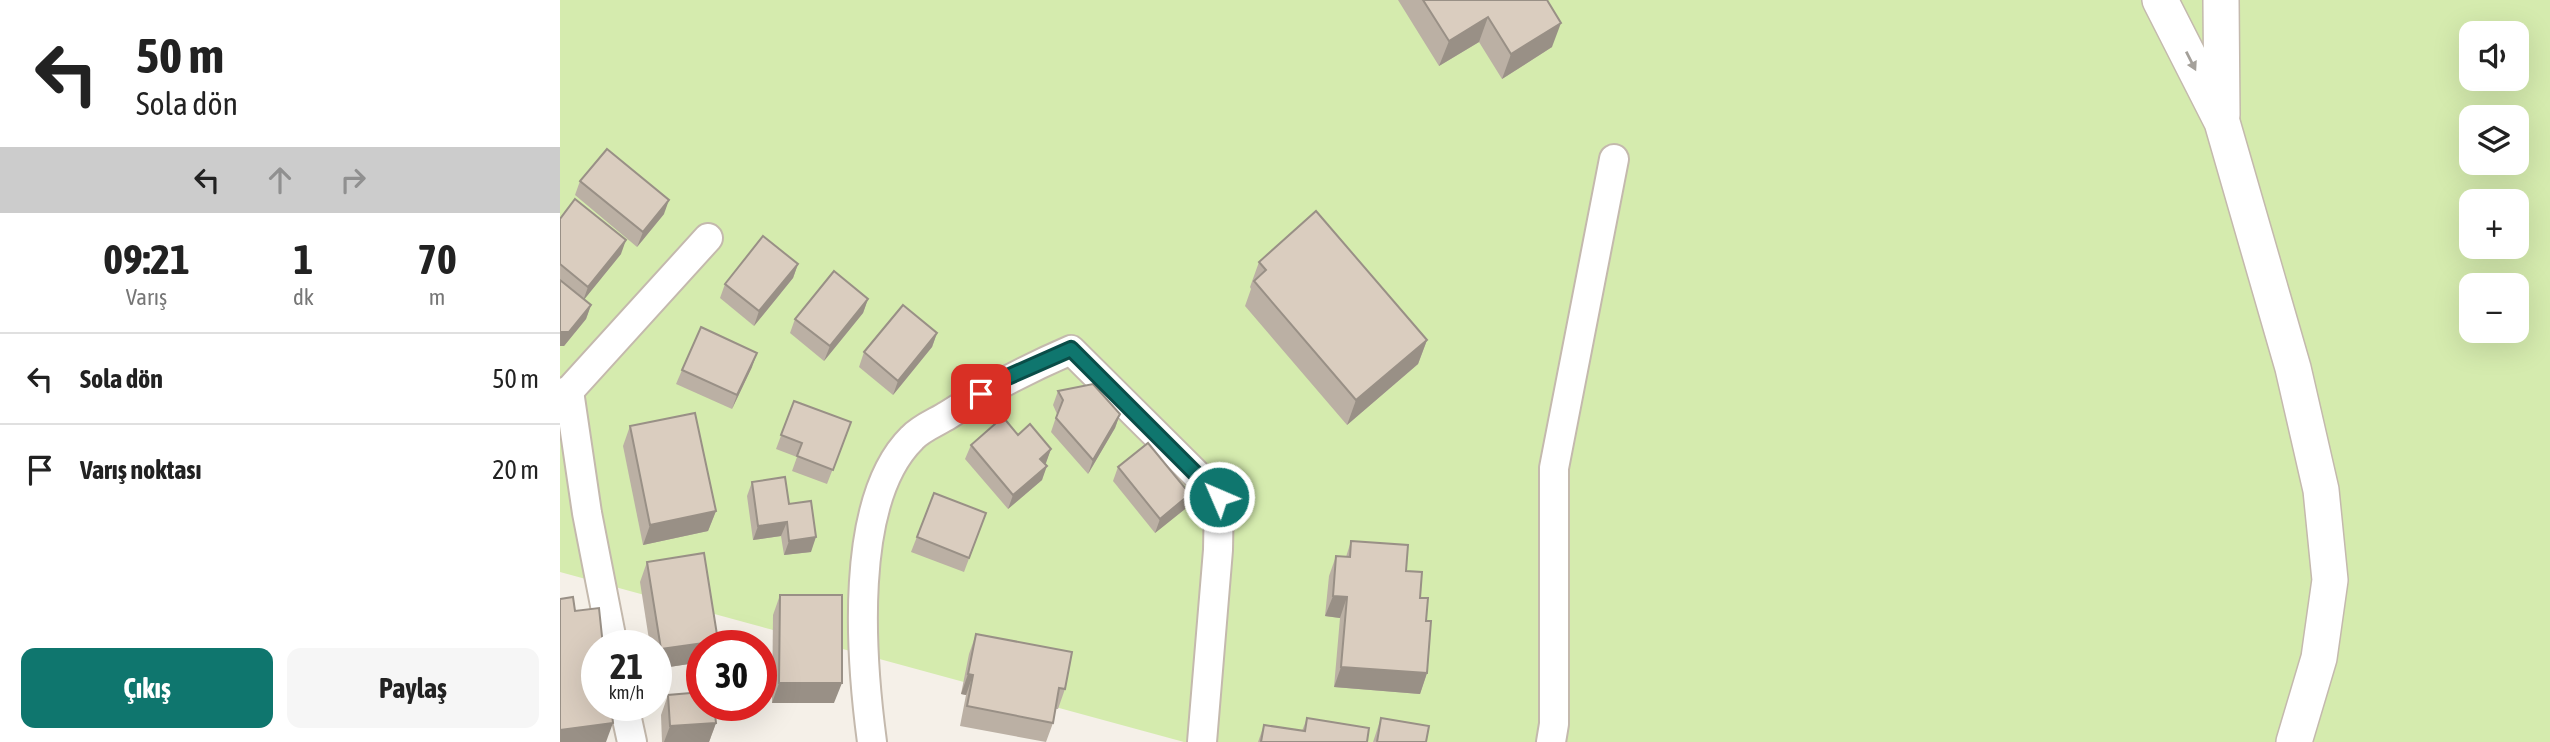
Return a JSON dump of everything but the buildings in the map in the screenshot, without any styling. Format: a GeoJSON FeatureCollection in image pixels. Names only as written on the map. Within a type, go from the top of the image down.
{"type":"FeatureCollection","features":[{"type":"Feature","properties":{"kind":"street"},"geometry":{"type":"LineString","coordinates":[[2160,0],[2222,121],[2292,368],[2321,490],[2330,580],[2319,658],[2294,742]]}},
{"type":"Feature","properties":{"kind":"street"},"geometry":{"type":"LineString","coordinates":[[2221,0],[2222,121]]}},
{"type":"Feature","properties":{"kind":"street"},"geometry":{"type":"LineString","coordinates":[[1551,742],[1554,724],[1554,467],[1614,159]]}},
{"type":"Feature","properties":{"kind":"street"},"geometry":{"type":"LineString","coordinates":[[610,630],[565,392],[708,238]]}},
{"type":"Feature","properties":{"kind":"street"},"geometry":{"type":"LineString","coordinates":[[872,742],[863,569],[871,522],[888,471],[912,437],[1003,379],[1071,349],[1219,497],[1218,550],[1202,742]]}},
{"type":"Feature","properties":{"kind":"street"},"geometry":{"type":"LineString","coordinates":[[627,721],[632,742]]}},
{"type":"Feature","properties":{"kind":"green space"},"geometry":{"type":"Polygon","coordinates":[[[560,0],[2550,0],[2550,742],[1184,742],[560,572],[560,0]]]}},
{"type":"Feature","properties":{"kind":"route"},"geometry":{"type":"LineString","coordinates":[[981,394],[1003,379],[1071,349],[1219,497]]}}]}
